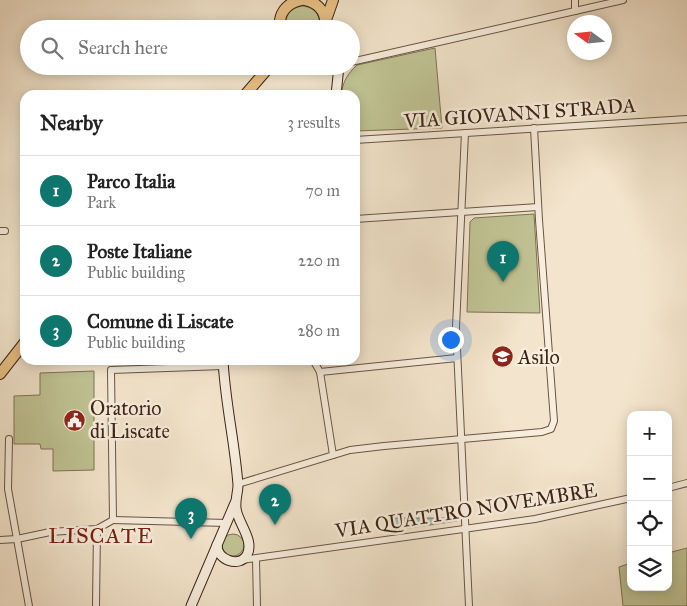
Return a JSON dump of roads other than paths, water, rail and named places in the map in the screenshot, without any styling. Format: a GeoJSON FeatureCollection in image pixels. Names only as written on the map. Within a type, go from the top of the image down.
{"type":"FeatureCollection","features":[{"type":"Feature","properties":{"kind":"main road"},"geometry":{"type":"LineString","coordinates":[[280,20],[284,9],[291,3],[304,0],[318,6],[323,12],[325,20]]}},
{"type":"Feature","properties":{"kind":"main road"},"geometry":{"type":"LineString","coordinates":[[327,20],[332,0]]}},
{"type":"Feature","properties":{"kind":"main road"},"geometry":{"type":"LineString","coordinates":[[250,90],[264,75]]}},
{"type":"Feature","properties":{"kind":"main road"},"geometry":{"type":"LineString","coordinates":[[0,369],[20,347]]}},
{"type":"Feature","properties":{"kind":"main road"},"geometry":{"type":"LineString","coordinates":[[0,374],[20,348]]}},
{"type":"Feature","properties":{"kind":"street"},"geometry":{"type":"LineString","coordinates":[[575,0],[575,10]]}},
{"type":"Feature","properties":{"kind":"street"},"geometry":{"type":"LineString","coordinates":[[360,60],[623,0]]}},
{"type":"Feature","properties":{"kind":"street"},"geometry":{"type":"LineString","coordinates":[[337,90],[338,75]]}},
{"type":"Feature","properties":{"kind":"street","name":"VIA GIOVANNI STRADA"},"geometry":{"type":"LineString","coordinates":[[360,140],[687,119]]}},
{"type":"Feature","properties":{"kind":"street"},"geometry":{"type":"LineString","coordinates":[[238,484],[333,455],[369,447],[545,432],[551,429],[554,421],[534,128]]}},
{"type":"Feature","properties":{"kind":"street"},"geometry":{"type":"LineString","coordinates":[[465,133],[456,316],[469,606]]}},
{"type":"Feature","properties":{"kind":"street"},"geometry":{"type":"LineString","coordinates":[[360,219],[538,207]]}},
{"type":"Feature","properties":{"kind":"street"},"geometry":{"type":"LineString","coordinates":[[320,372],[457,358]]}},
{"type":"Feature","properties":{"kind":"street"},"geometry":{"type":"LineString","coordinates":[[113,520],[111,370],[191,365]]}},
{"type":"Feature","properties":{"kind":"street"},"geometry":{"type":"LineString","coordinates":[[223,365],[238,484],[236,510],[251,554],[256,559],[257,606]]}},
{"type":"Feature","properties":{"kind":"street"},"geometry":{"type":"LineString","coordinates":[[316,365],[320,372],[333,455]]}},
{"type":"Feature","properties":{"kind":"street"},"geometry":{"type":"LineString","coordinates":[[9,439],[8,485],[29,606]]}},
{"type":"Feature","properties":{"kind":"street"},"geometry":{"type":"LineString","coordinates":[[672,487],[687,483]]}},
{"type":"Feature","properties":{"kind":"street"},"geometry":{"type":"LineString","coordinates":[[191,606],[236,499]]}},
{"type":"Feature","properties":{"kind":"street","name":"VIA QUATTRO NOVEMBRE"},"geometry":{"type":"LineString","coordinates":[[241,560],[466,530],[535,519],[627,499]]}},
{"type":"Feature","properties":{"kind":"street"},"geometry":{"type":"LineString","coordinates":[[0,540],[17,539],[50,532],[97,529],[113,520],[226,523],[237,526],[243,531]]}},
{"type":"Feature","properties":{"kind":"street"},"geometry":{"type":"LineString","coordinates":[[222,534],[233,528],[243,531]]}},
{"type":"Feature","properties":{"kind":"street"},"geometry":{"type":"LineString","coordinates":[[96,606],[97,529]]}},
{"type":"Feature","properties":{"kind":"street"},"geometry":{"type":"LineString","coordinates":[[217,545],[220,555],[231,561]]}},
{"type":"Feature","properties":{"kind":"street"},"geometry":{"type":"LineString","coordinates":[[208,566],[221,561],[241,560],[246,556],[249,546]]}},
{"type":"Feature","properties":{"kind":"water"},"geometry":{"type":"Polygon","coordinates":[[[395,518],[457,518],[457,521],[396,530],[395,518]]]}},
{"type":"Feature","properties":{"kind":"place","name":"Parco Italia"},"geometry":{"type":"Point","coordinates":[503,282]}},
{"type":"Feature","properties":{"kind":"place","name":"Asilo"},"geometry":{"type":"Point","coordinates":[502,357]}},
{"type":"Feature","properties":{"kind":"place","name":"Oratorio di Liscate"},"geometry":{"type":"Point","coordinates":[74,420]}},
{"type":"Feature","properties":{"kind":"place","name":"Poste Italiane"},"geometry":{"type":"Point","coordinates":[275,525]}},
{"type":"Feature","properties":{"kind":"place","name":"Comune di Liscate"},"geometry":{"type":"Point","coordinates":[191,539]}},
{"type":"Feature","properties":{"kind":"district","name":"LISCATE"},"geometry":{"type":"Point","coordinates":[101,535]}}]}
